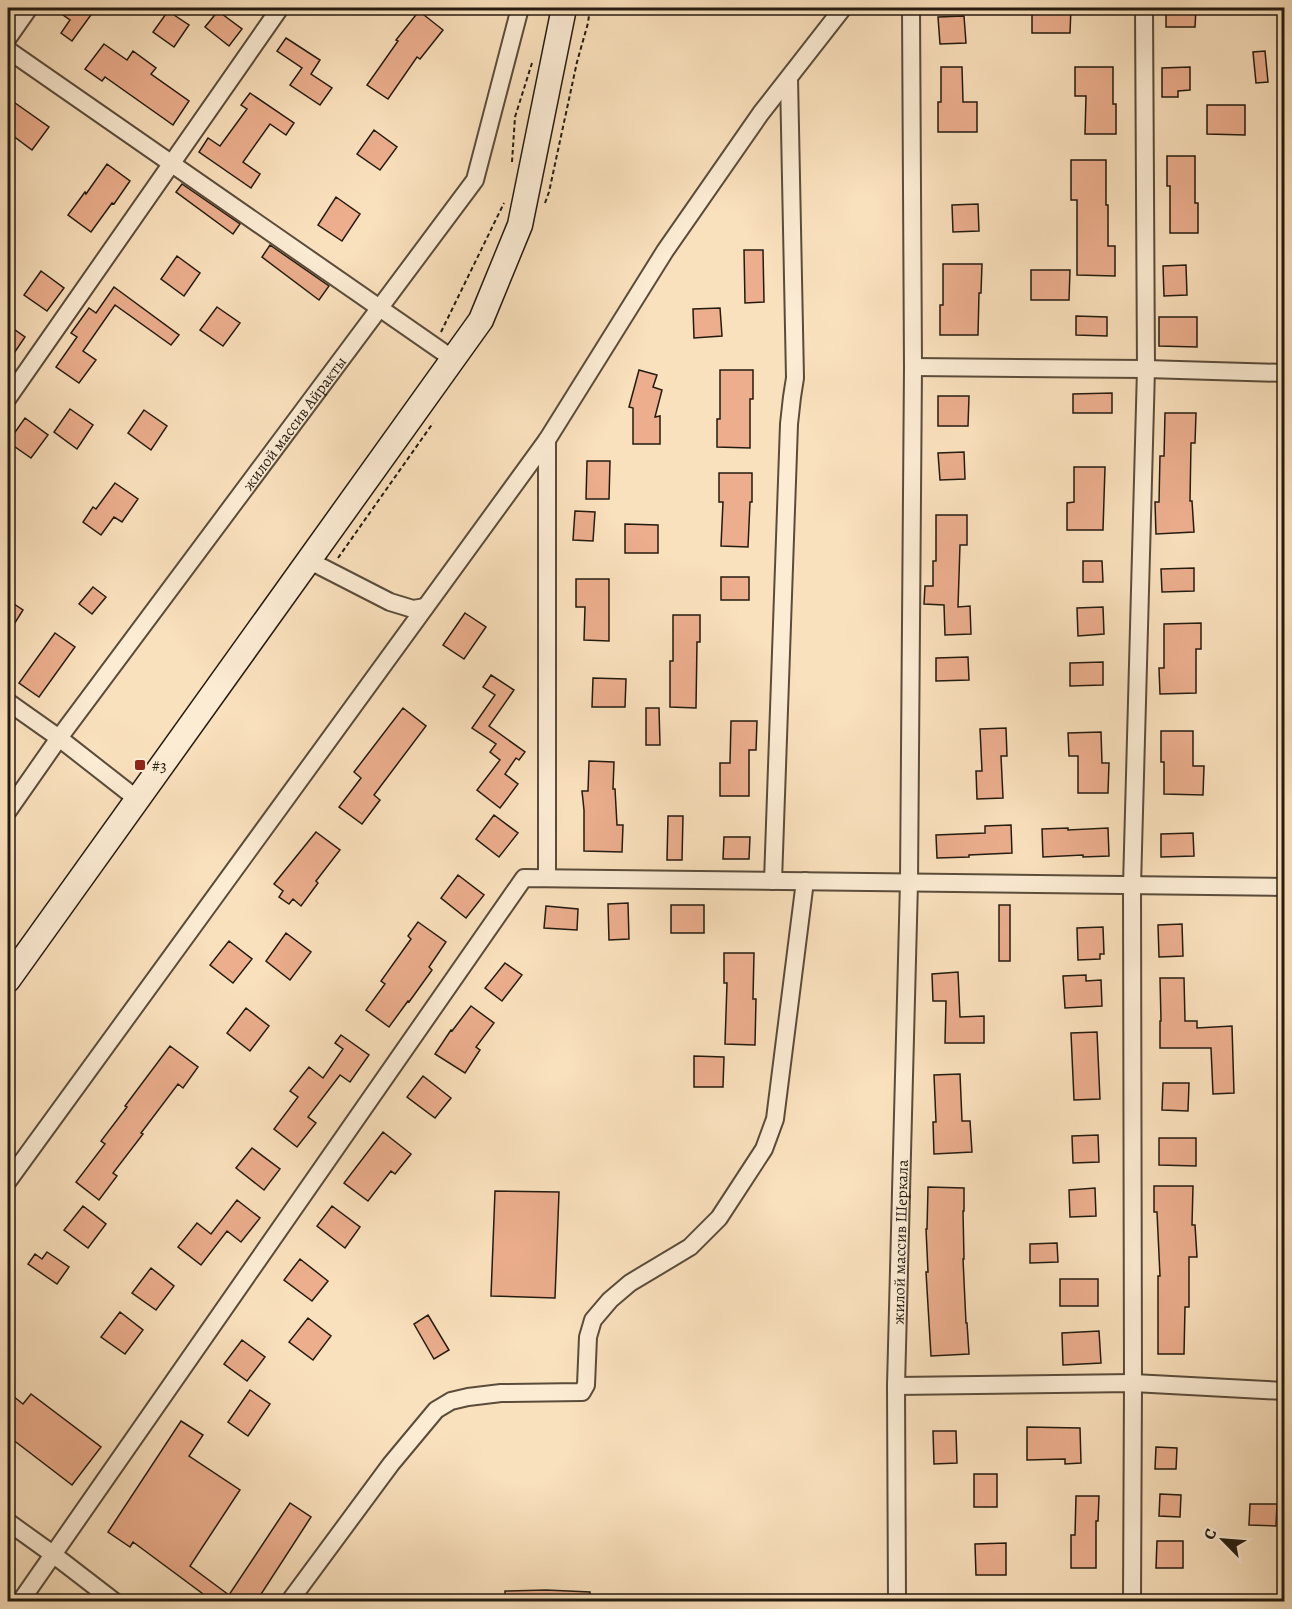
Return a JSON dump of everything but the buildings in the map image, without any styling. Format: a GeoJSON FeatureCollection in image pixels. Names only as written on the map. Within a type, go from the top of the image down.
{"type":"FeatureCollection","features":[{"type":"Feature","properties":{"kind":"main road"},"geometry":{"type":"LineString","coordinates":[[8,980],[308,560],[444,352],[481,320],[520,225],[564,8]]}},
{"type":"Feature","properties":{"kind":"street"},"geometry":{"type":"LineString","coordinates":[[8,38],[29,8]]}},
{"type":"Feature","properties":{"kind":"street"},"geometry":{"type":"LineString","coordinates":[[8,398],[280,8]]}},
{"type":"Feature","properties":{"kind":"street","name":"жилой массив Айракты"},"geometry":{"type":"LineString","coordinates":[[8,811],[59,738],[475,180],[520,8]]}},
{"type":"Feature","properties":{"kind":"street"},"geometry":{"type":"LineString","coordinates":[[8,1181],[547,440],[665,251],[761,113],[843,8]]}},
{"type":"Feature","properties":{"kind":"street","name":"жилой массив Шеркала"},"geometry":{"type":"LineString","coordinates":[[897,1602],[896,1386],[909,882],[913,367],[911,8]]}},
{"type":"Feature","properties":{"kind":"street"},"geometry":{"type":"LineString","coordinates":[[1132,1602],[1132,886],[1146,369],[1144,8]]}},
{"type":"Feature","properties":{"kind":"street"},"geometry":{"type":"LineString","coordinates":[[8,50],[444,352]]}},
{"type":"Feature","properties":{"kind":"street"},"geometry":{"type":"LineString","coordinates":[[773,880],[789,424],[795,378],[789,78]]}},
{"type":"Feature","properties":{"kind":"street"},"geometry":{"type":"LineString","coordinates":[[913,367],[1284,373]]}},
{"type":"Feature","properties":{"kind":"street"},"geometry":{"type":"LineString","coordinates":[[547,440],[547,878]]}},
{"type":"Feature","properties":{"kind":"street"},"geometry":{"type":"LineString","coordinates":[[308,560],[390,602],[413,609],[425,607]]}},
{"type":"Feature","properties":{"kind":"street"},"geometry":{"type":"LineString","coordinates":[[8,702],[59,738],[137,799]]}},
{"type":"Feature","properties":{"kind":"street"},"geometry":{"type":"LineString","coordinates":[[21,1602],[524,878],[1284,887]]}},
{"type":"Feature","properties":{"kind":"street"},"geometry":{"type":"LineString","coordinates":[[289,1602],[391,1464],[436,1410],[451,1401],[468,1397],[501,1393],[582,1392],[586,1385],[588,1337],[593,1320],[610,1300],[630,1283],[690,1247],[719,1218],[764,1149],[775,1119],[805,881]]}},
{"type":"Feature","properties":{"kind":"street"},"geometry":{"type":"LineString","coordinates":[[896,1386],[1133,1383],[1284,1391]]}},
{"type":"Feature","properties":{"kind":"street"},"geometry":{"type":"LineString","coordinates":[[8,1522],[115,1602]]}},
{"type":"Feature","properties":{"kind":"path"},"geometry":{"type":"LineString","coordinates":[[512,168],[515,117],[532,63]]}},
{"type":"Feature","properties":{"kind":"path"},"geometry":{"type":"LineString","coordinates":[[444,352],[505,201]]}},
{"type":"Feature","properties":{"kind":"place","name":"#3"},"geometry":{"type":"Point","coordinates":[140,765]}}]}
